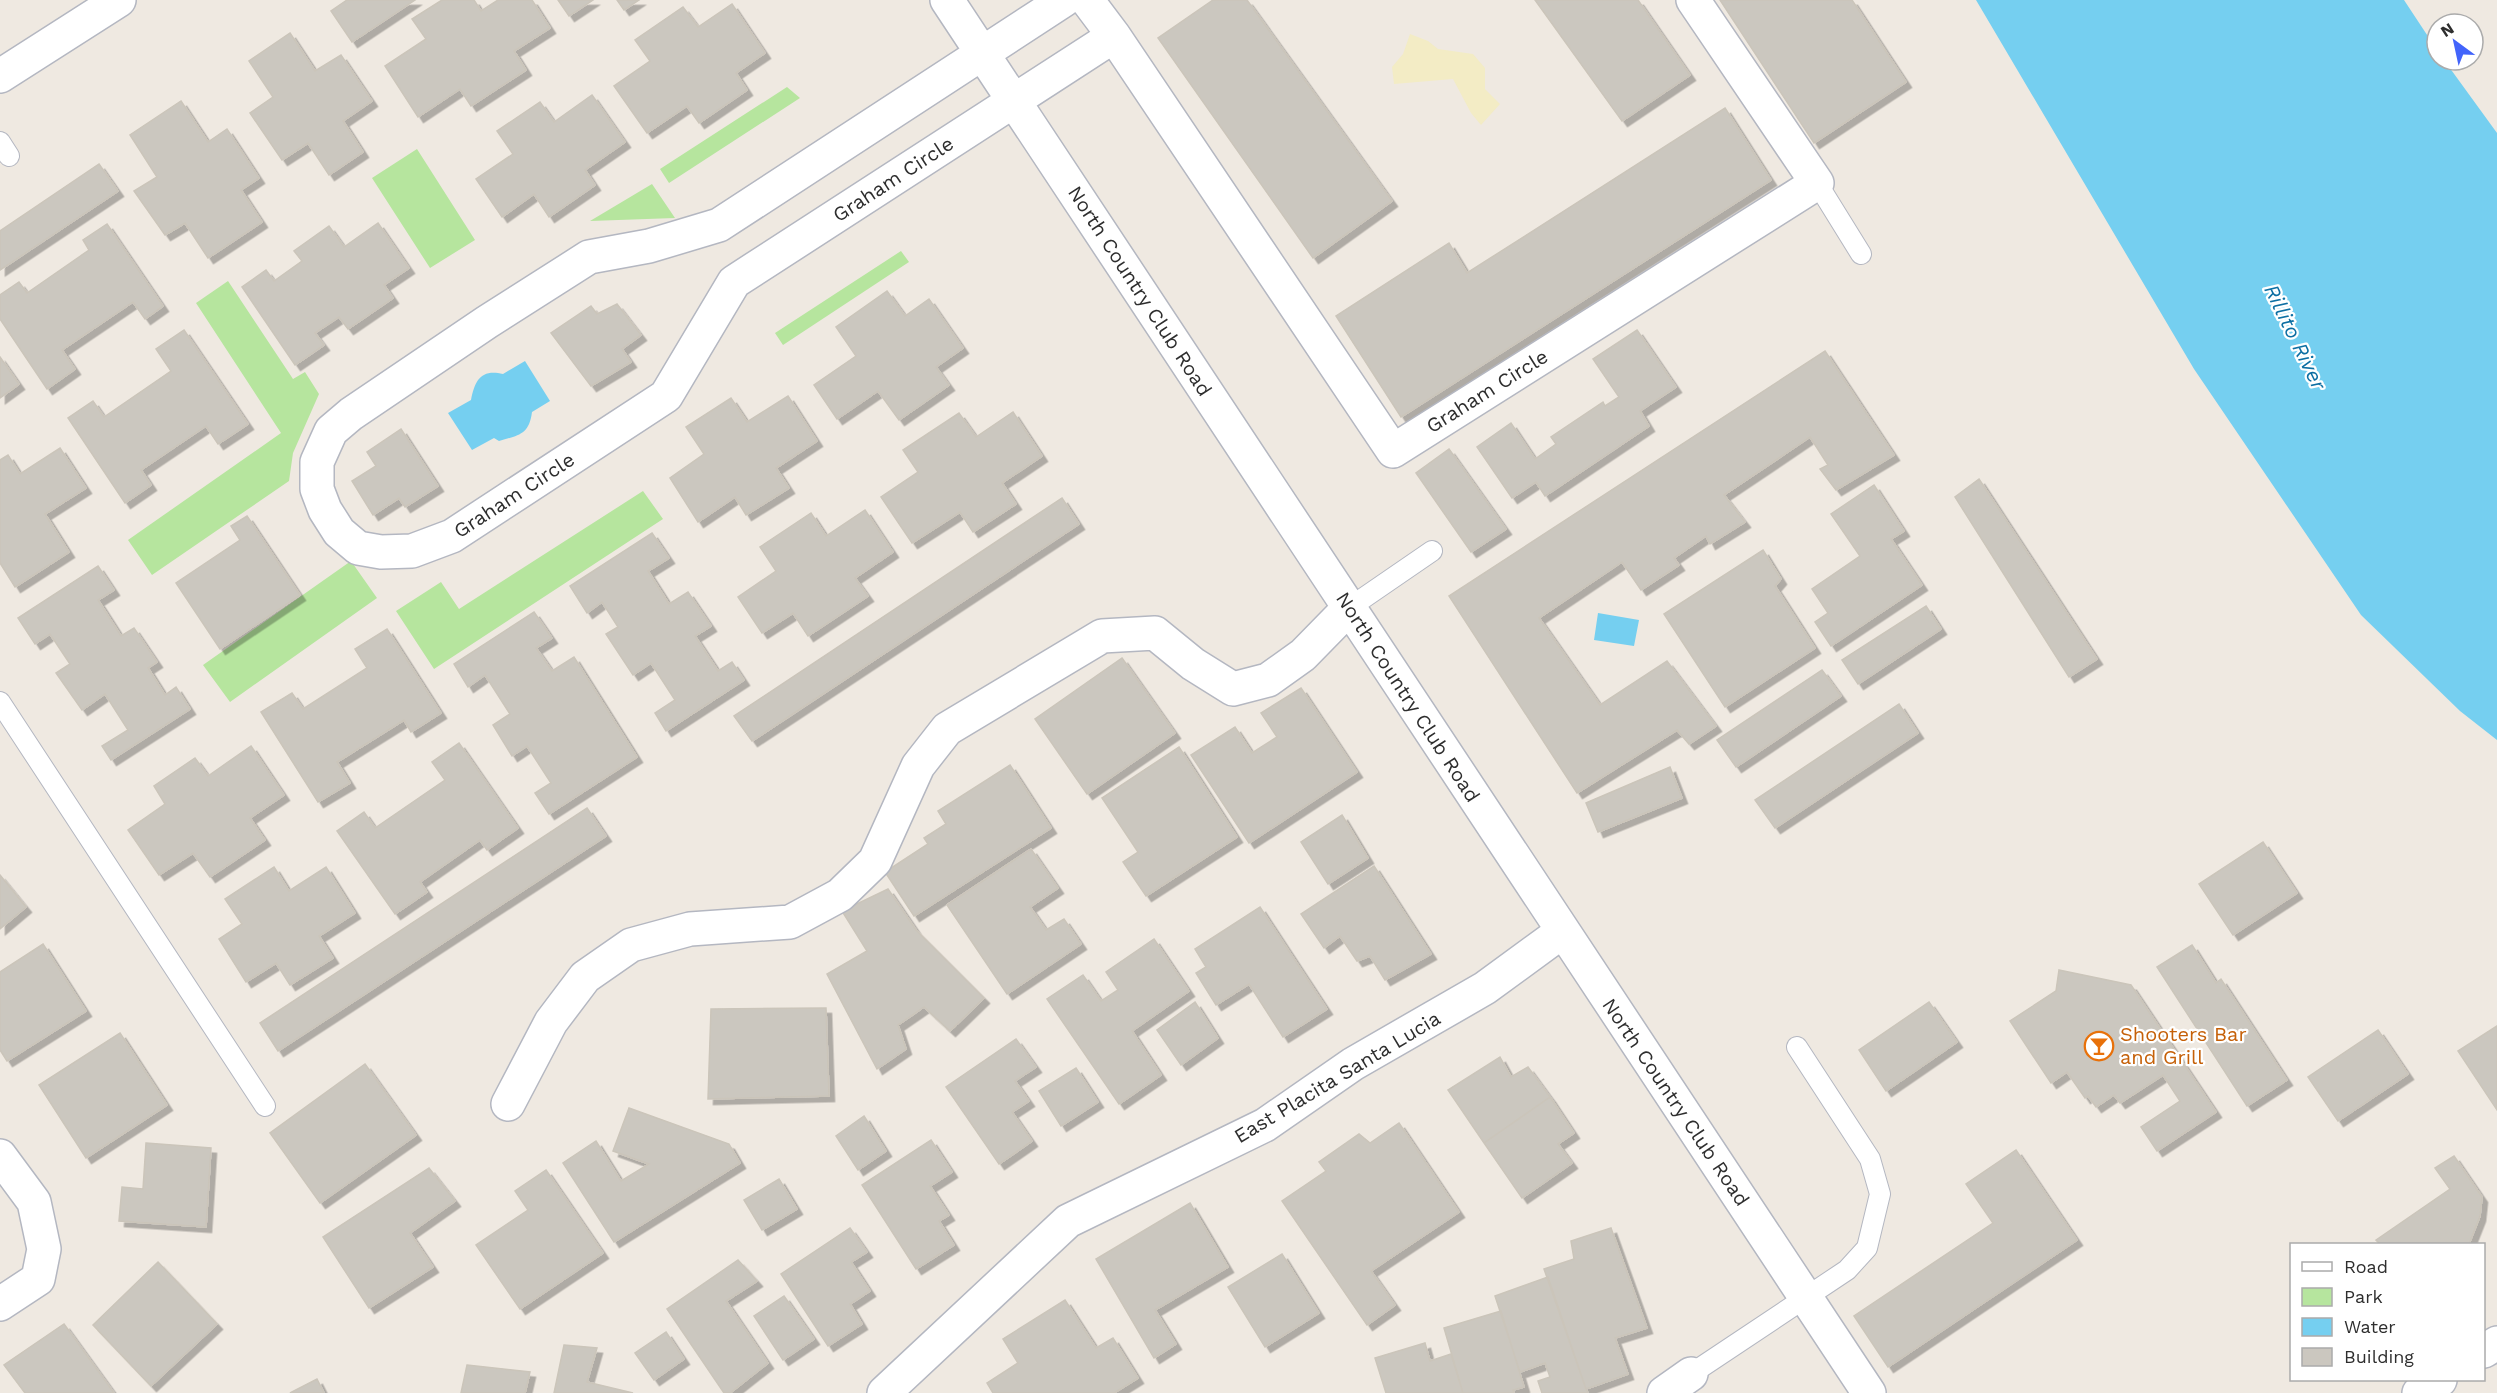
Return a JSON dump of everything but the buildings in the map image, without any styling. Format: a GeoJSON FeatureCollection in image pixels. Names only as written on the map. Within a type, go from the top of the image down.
{"type":"FeatureCollection","features":[{"type":"Feature","properties":{"kind":"street","name":"North Country Club Road"},"geometry":{"type":"LineString","coordinates":[[947,0],[1869,1393]]}},
{"type":"Feature","properties":{"kind":"street","name":"Graham Circle"},"geometry":{"type":"LineString","coordinates":[[1064,0],[719,225],[649,246],[589,257],[487,322],[351,414],[331,431],[317,462],[317,489],[325,510],[339,532],[358,548],[381,552],[412,551],[452,536],[666,396],[734,282],[1114,36]]}},
{"type":"Feature","properties":{"kind":"street","name":"Graham Circle"},"geometry":{"type":"LineString","coordinates":[[1087,0],[1114,36],[1393,451],[1817,183]]}},
{"type":"Feature","properties":{"kind":"street"},"geometry":{"type":"LineString","coordinates":[[1693,0],[1817,183]]}},
{"type":"Feature","properties":{"kind":"street"},"geometry":{"type":"LineString","coordinates":[[0,76],[107,4]]}},
{"type":"Feature","properties":{"kind":"street"},"geometry":{"type":"LineString","coordinates":[[508,1104],[551,1022],[585,977],[632,945],[690,929],[790,922],[840,895],[875,861],[918,766],[947,729],[1101,636],[1155,633],[1193,664],[1233,688],[1268,680],[1294,661],[1349,608]]}},
{"type":"Feature","properties":{"kind":"street","name":"East Placita Santa Lucia"},"geometry":{"type":"LineString","coordinates":[[884,1393],[1068,1221],[1265,1125],[1353,1064],[1485,988],[1563,931]]}},
{"type":"Feature","properties":{"kind":"street"},"geometry":{"type":"LineString","coordinates":[[0,1156],[34,1202],[44,1249],[38,1279],[0,1304]]}},
{"type":"Feature","properties":{"kind":"street"},"geometry":{"type":"LineString","coordinates":[[1664,1393],[1691,1374]]}},
{"type":"Feature","properties":{"kind":"street"},"geometry":{"type":"LineString","coordinates":[[2420,1393],[2438,1381]]}},
{"type":"Feature","properties":{"kind":"lane"},"geometry":{"type":"LineString","coordinates":[[1817,183],[1862,254]]}},
{"type":"Feature","properties":{"kind":"lane"},"geometry":{"type":"LineString","coordinates":[[1349,608],[1432,551]]}},
{"type":"Feature","properties":{"kind":"lane"},"geometry":{"type":"LineString","coordinates":[[0,702],[265,1106]]}},
{"type":"Feature","properties":{"kind":"lane"},"geometry":{"type":"LineString","coordinates":[[1691,1374],[1847,1270],[1867,1248],[1880,1194],[1870,1159],[1797,1047]]}},
{"type":"Feature","properties":{"kind":"green space"},"geometry":{"type":"Polygon","coordinates":[[[787,87],[800,98],[669,183],[660,169],[787,87]]]}},
{"type":"Feature","properties":{"kind":"green space"},"geometry":{"type":"Polygon","coordinates":[[[417,149],[475,240],[430,268],[372,178],[417,149]]]}},
{"type":"Feature","properties":{"kind":"green space"},"geometry":{"type":"Polygon","coordinates":[[[652,184],[675,218],[590,221],[652,184]]]}},
{"type":"Feature","properties":{"kind":"green space"},"geometry":{"type":"Polygon","coordinates":[[[901,251],[909,262],[783,345],[775,333],[901,251]]]}},
{"type":"Feature","properties":{"kind":"green space"},"geometry":{"type":"Polygon","coordinates":[[[228,281],[293,379],[305,372],[319,394],[293,453],[289,481],[152,575],[128,540],[281,433],[196,303],[228,281]]]}},
{"type":"Feature","properties":{"kind":"green space"},"geometry":{"type":"Polygon","coordinates":[[[643,491],[663,519],[434,669],[396,611],[441,582],[459,609],[643,491]]]}},
{"type":"Feature","properties":{"kind":"green space"},"geometry":{"type":"Polygon","coordinates":[[[351,561],[377,598],[230,702],[203,665],[351,561]]]}},
{"type":"Feature","properties":{"kind":"sand"},"geometry":{"type":"Polygon","coordinates":[[[1410,34],[1428,41],[1438,49],[1473,54],[1485,68],[1485,89],[1500,104],[1481,125],[1471,113],[1453,79],[1394,84],[1392,67],[1403,54],[1410,34]]]}},
{"type":"Feature","properties":{"kind":"water","name":"Rillito River"},"geometry":{"type":"Polygon","coordinates":[[[1976,0],[2404,0],[2425,32],[2425,72],[2453,72],[2497,133],[2497,740],[2460,711],[2361,615],[2194,369],[1976,0]]]}},
{"type":"Feature","properties":{"kind":"water"},"geometry":{"type":"Polygon","coordinates":[[[525,361],[550,401],[532,412],[531,420],[522,433],[499,441],[494,438],[472,450],[448,413],[471,400],[477,382],[484,375],[503,374],[525,361]]]}},
{"type":"Feature","properties":{"kind":"water"},"geometry":{"type":"Polygon","coordinates":[[[1598,613],[1639,620],[1634,646],[1594,640],[1598,613]]]}},
{"type":"Feature","properties":{"kind":"place","name":"Shooters Bar and Grill"},"geometry":{"type":"Point","coordinates":[2099,1046]}}]}
